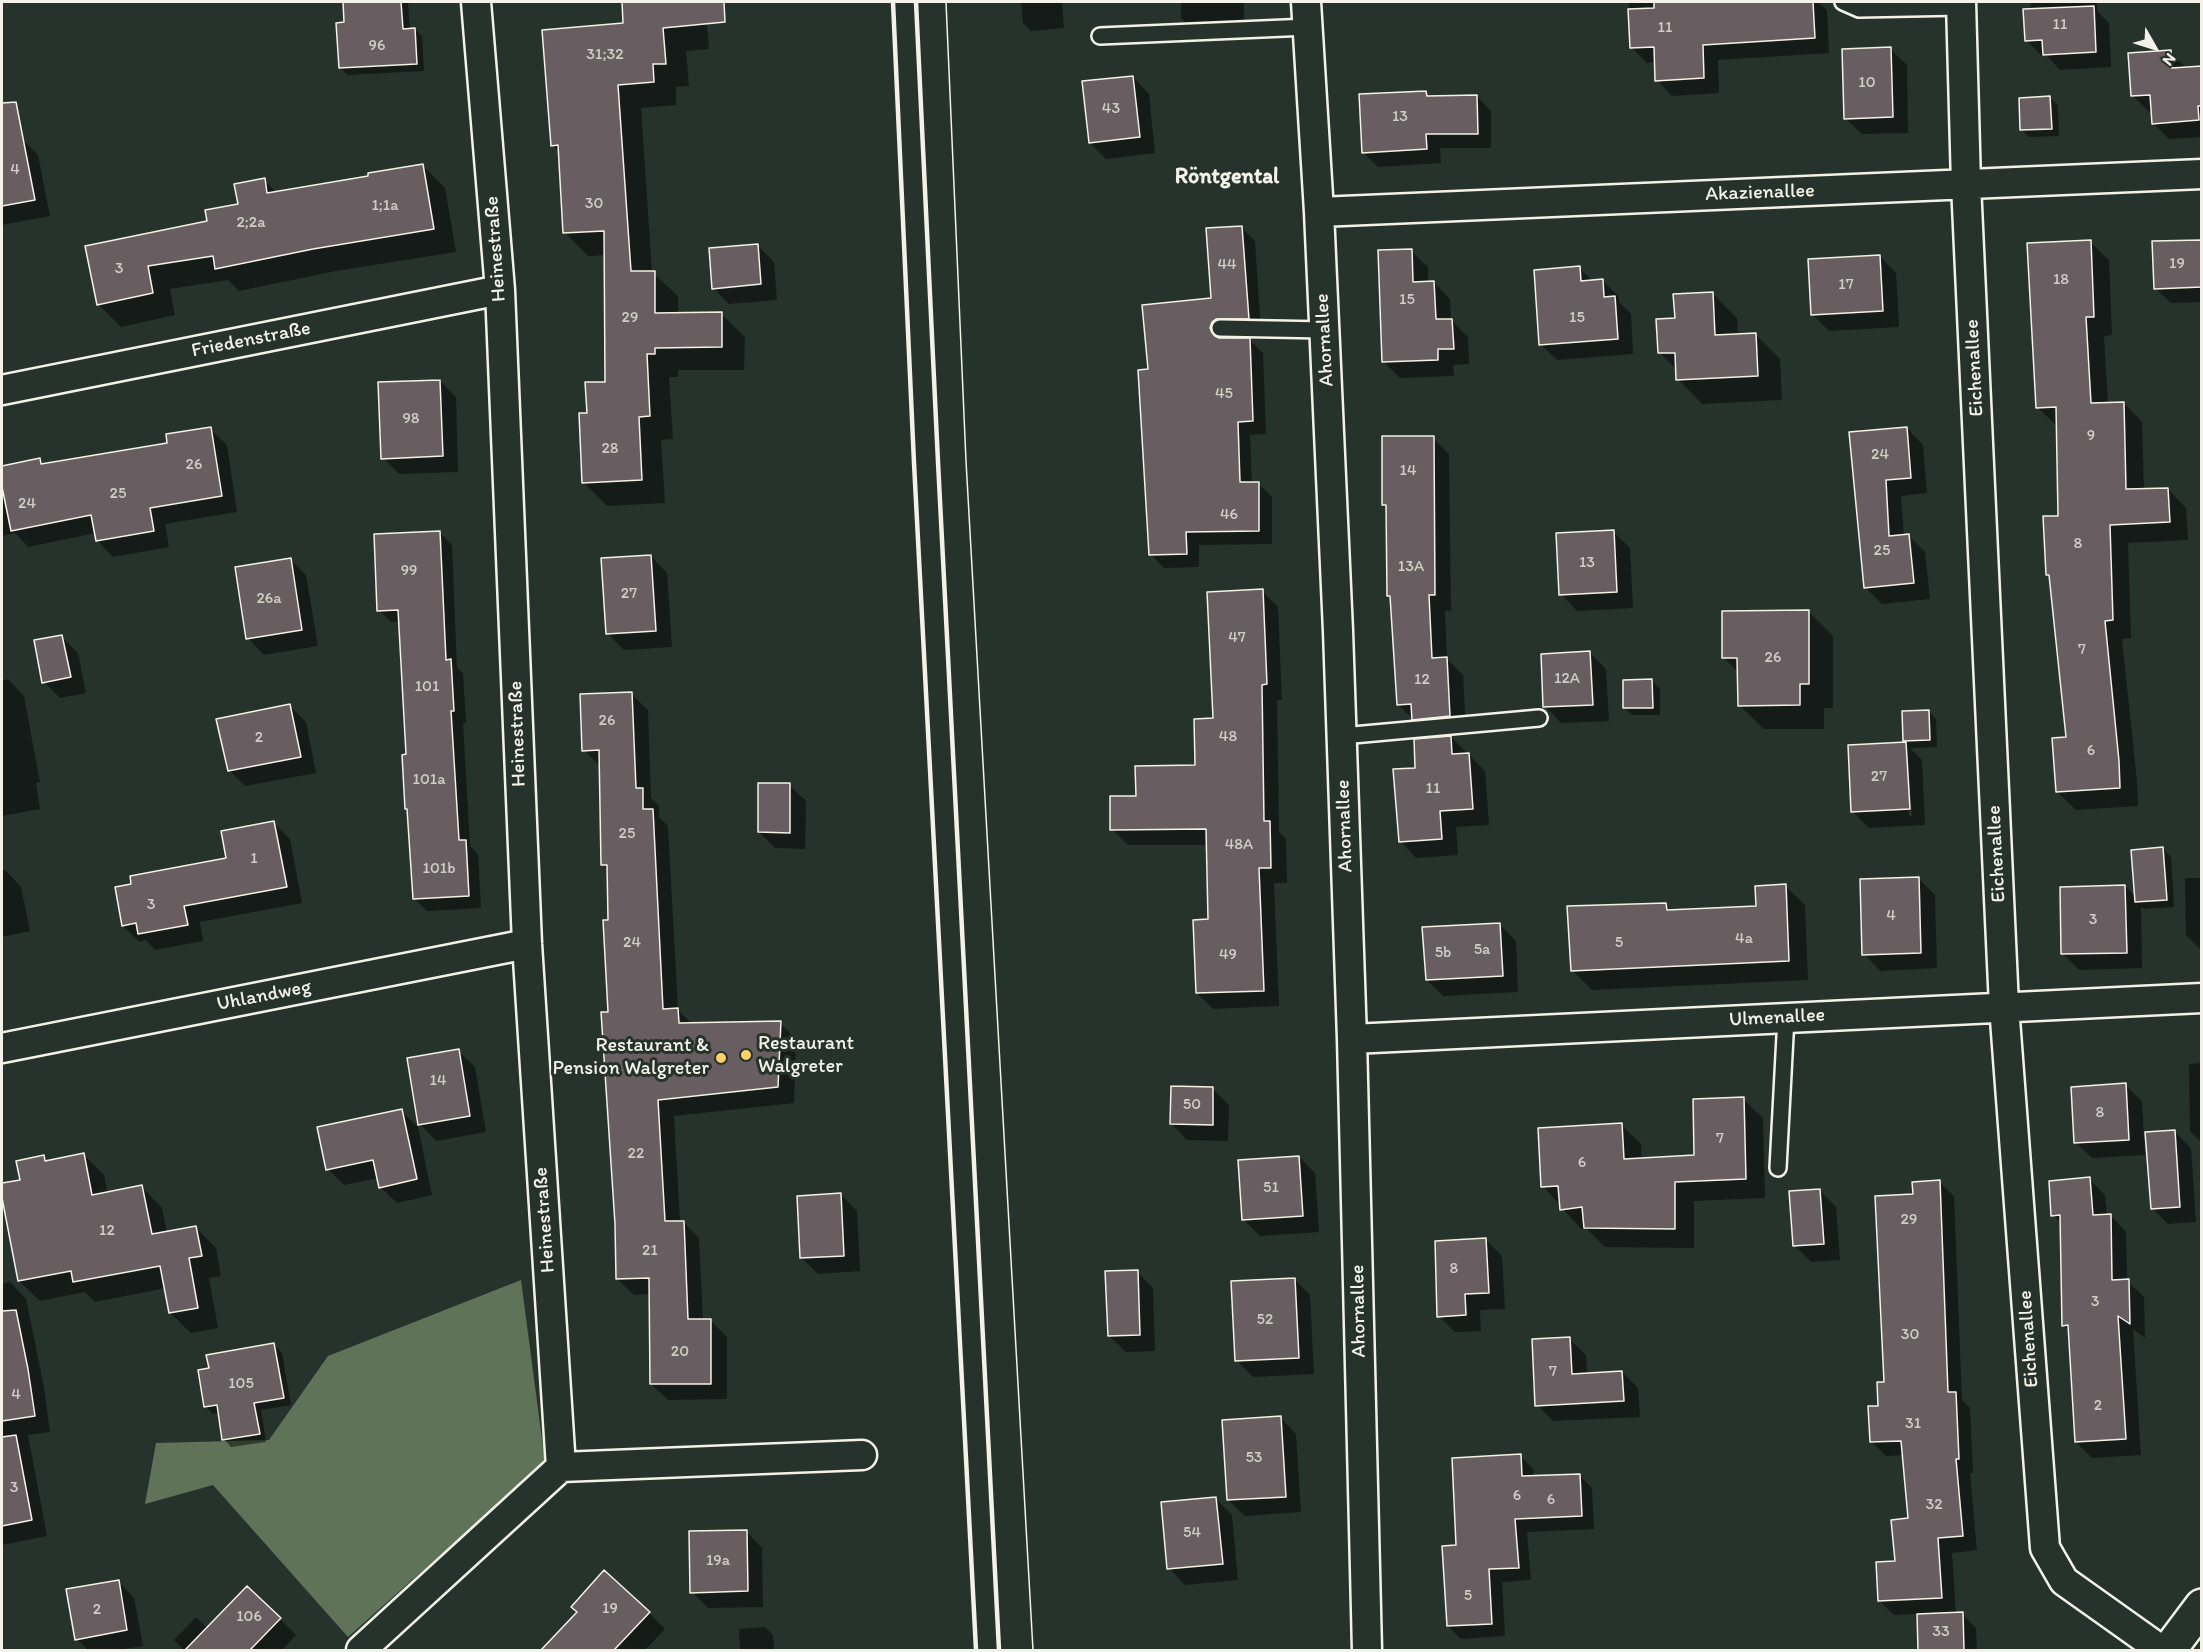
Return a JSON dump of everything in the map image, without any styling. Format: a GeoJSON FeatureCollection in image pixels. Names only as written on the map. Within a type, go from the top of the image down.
{"type":"FeatureCollection","features":[{"type":"Feature","properties":{"kind":"street","name":"Heinestraße"},"geometry":{"type":"LineString","coordinates":[[476,2],[500,290],[527,944],[561,1467]]}},
{"type":"Feature","properties":{"kind":"street","name":"Eichenallee"},"geometry":{"type":"LineString","coordinates":[[1961,4],[1966,184],[2004,1006],[2045,1548],[2064,1581],[2161,1650]]}},
{"type":"Feature","properties":{"kind":"street","name":"Ahornallee"},"geometry":{"type":"LineString","coordinates":[[1307,14],[1325,330],[1342,736],[1367,1650]]}},
{"type":"Feature","properties":{"kind":"street","name":"Akazienallee"},"geometry":{"type":"LineString","coordinates":[[1319,212],[2202,174]]}},
{"type":"Feature","properties":{"kind":"street","name":"Friedenstraße"},"geometry":{"type":"LineString","coordinates":[[2,390],[500,290]]}},
{"type":"Feature","properties":{"kind":"street","name":"Uhlandweg"},"geometry":{"type":"LineString","coordinates":[[2,1048],[527,944]]}},
{"type":"Feature","properties":{"kind":"street","name":"Ulmenallee"},"geometry":{"type":"LineString","coordinates":[[1352,1039],[2202,998]]}},
{"type":"Feature","properties":{"kind":"street"},"geometry":{"type":"LineString","coordinates":[[361,1650],[561,1467],[862,1455]]}},
{"type":"Feature","properties":{"kind":"street"},"geometry":{"type":"LineString","coordinates":[[2169,1650],[2202,1605]]}},
{"type":"Feature","properties":{"kind":"lane"},"geometry":{"type":"LineString","coordinates":[[1843,2],[1859,9],[1961,4]]}},
{"type":"Feature","properties":{"kind":"lane"},"geometry":{"type":"LineString","coordinates":[[1100,36],[1307,14]]}},
{"type":"Feature","properties":{"kind":"lane"},"geometry":{"type":"LineString","coordinates":[[1221,328],[1325,330]]}},
{"type":"Feature","properties":{"kind":"lane"},"geometry":{"type":"LineString","coordinates":[[1342,736],[1539,718]]}},
{"type":"Feature","properties":{"kind":"lane"},"geometry":{"type":"LineString","coordinates":[[1778,1168],[1786,1017]]}},
{"type":"Feature","properties":{"kind":"green space"},"geometry":{"type":"Polygon","coordinates":[[[521,1280],[545,1462],[348,1637],[213,1485],[145,1504],[156,1443],[269,1440],[328,1356],[521,1280]]]}},
{"type":"Feature","properties":{"kind":"building"},"geometry":{"type":"Polygon","coordinates":[[[343,2],[401,2],[403,29],[415,28],[417,64],[339,68],[336,23],[344,22],[343,2]]]}},
{"type":"Feature","properties":{"kind":"building"},"geometry":{"type":"Polygon","coordinates":[[[622,2],[724,2],[725,22],[663,28],[666,64],[653,64],[654,82],[618,85],[631,271],[655,271],[655,313],[722,312],[722,347],[655,348],[655,354],[647,354],[650,416],[639,417],[642,480],[582,483],[579,413],[587,413],[585,382],[605,382],[604,231],[563,233],[558,145],[551,146],[542,30],[623,23],[622,2]]]}},
{"type":"Feature","properties":{"kind":"building"},"geometry":{"type":"Polygon","coordinates":[[[1654,2],[1813,2],[1815,38],[1703,45],[1704,78],[1655,81],[1654,47],[1630,48],[1628,9],[1654,8],[1654,2]]]}},
{"type":"Feature","properties":{"kind":"building"},"geometry":{"type":"Polygon","coordinates":[[[2094,6],[2096,52],[2043,55],[2042,40],[2025,41],[2023,9],[2094,6]]]}},
{"type":"Feature","properties":{"kind":"building"},"geometry":{"type":"Polygon","coordinates":[[[1891,47],[1893,117],[1844,119],[1842,49],[1891,47]]]}},
{"type":"Feature","properties":{"kind":"building"},"geometry":{"type":"Polygon","coordinates":[[[2171,50],[2172,68],[2202,66],[2202,106],[2198,106],[2199,120],[2152,124],[2150,95],[2131,96],[2128,53],[2171,50]]]}},
{"type":"Feature","properties":{"kind":"building"},"geometry":{"type":"Polygon","coordinates":[[[1133,76],[1140,137],[1089,143],[1082,81],[1133,76]]]}},
{"type":"Feature","properties":{"kind":"building"},"geometry":{"type":"Polygon","coordinates":[[[1426,91],[1427,96],[1477,95],[1478,134],[1426,134],[1427,149],[1362,153],[1359,94],[1426,91]]]}},
{"type":"Feature","properties":{"kind":"building"},"geometry":{"type":"Polygon","coordinates":[[[2050,96],[2052,129],[2020,130],[2019,98],[2050,96]]]}},
{"type":"Feature","properties":{"kind":"building"},"geometry":{"type":"Polygon","coordinates":[[[16,102],[35,200],[2,206],[2,103],[16,102]]]}},
{"type":"Feature","properties":{"kind":"building"},"geometry":{"type":"Polygon","coordinates":[[[423,164],[434,229],[313,249],[215,269],[213,256],[148,266],[153,293],[97,305],[85,246],[207,221],[205,210],[238,204],[234,184],[265,178],[267,193],[423,164]]]}},
{"type":"Feature","properties":{"kind":"building"},"geometry":{"type":"Polygon","coordinates":[[[1242,226],[1249,319],[1216,319],[1210,328],[1219,338],[1250,338],[1253,421],[1238,422],[1240,482],[1259,482],[1259,531],[1186,532],[1187,554],[1149,555],[1138,370],[1148,369],[1142,305],[1211,298],[1206,228],[1242,226]]]}},
{"type":"Feature","properties":{"kind":"building"},"geometry":{"type":"Polygon","coordinates":[[[2091,240],[2094,317],[2086,317],[2091,403],[2124,402],[2126,489],[2168,488],[2170,522],[2110,525],[2113,620],[2105,621],[2120,788],[2056,792],[2052,738],[2066,737],[2049,575],[2046,575],[2043,516],[2058,516],[2056,407],[2036,408],[2027,243],[2091,240]]]}},
{"type":"Feature","properties":{"kind":"building"},"geometry":{"type":"Polygon","coordinates":[[[2202,240],[2202,287],[2154,289],[2152,241],[2202,240]]]}},
{"type":"Feature","properties":{"kind":"building"},"geometry":{"type":"Polygon","coordinates":[[[758,244],[761,284],[712,289],[709,248],[758,244]]]}},
{"type":"Feature","properties":{"kind":"building"},"geometry":{"type":"Polygon","coordinates":[[[1412,249],[1413,282],[1434,281],[1436,319],[1452,319],[1454,349],[1438,349],[1438,360],[1382,362],[1378,250],[1412,249]]]}},
{"type":"Feature","properties":{"kind":"building"},"geometry":{"type":"Polygon","coordinates":[[[1880,255],[1883,311],[1811,315],[1808,259],[1880,255]]]}},
{"type":"Feature","properties":{"kind":"building"},"geometry":{"type":"Polygon","coordinates":[[[1580,266],[1581,281],[1603,279],[1604,297],[1615,296],[1618,339],[1539,345],[1534,270],[1580,266]]]}},
{"type":"Feature","properties":{"kind":"building"},"geometry":{"type":"Polygon","coordinates":[[[1713,292],[1715,335],[1756,333],[1758,376],[1676,380],[1675,353],[1658,353],[1656,319],[1675,318],[1673,294],[1713,292]]]}},
{"type":"Feature","properties":{"kind":"building"},"geometry":{"type":"Polygon","coordinates":[[[440,380],[443,456],[381,459],[378,382],[440,380]]]}},
{"type":"Feature","properties":{"kind":"building"},"geometry":{"type":"Polygon","coordinates":[[[211,427],[222,496],[150,508],[154,531],[96,541],[91,515],[11,531],[2,487],[2,466],[40,458],[41,464],[167,443],[166,434],[211,427]]]}},
{"type":"Feature","properties":{"kind":"building"},"geometry":{"type":"Polygon","coordinates":[[[1907,427],[1911,478],[1886,480],[1889,536],[1909,534],[1914,583],[1864,588],[1849,432],[1907,427]]]}},
{"type":"Feature","properties":{"kind":"building"},"geometry":{"type":"Polygon","coordinates":[[[1382,436],[1434,436],[1435,595],[1429,595],[1432,658],[1447,657],[1450,716],[1412,720],[1411,704],[1397,705],[1390,596],[1387,596],[1386,505],[1382,505],[1382,436]]]}},
{"type":"Feature","properties":{"kind":"building"},"geometry":{"type":"Polygon","coordinates":[[[1614,530],[1617,592],[1559,595],[1556,533],[1614,530]]]}},
{"type":"Feature","properties":{"kind":"building"},"geometry":{"type":"Polygon","coordinates":[[[440,531],[446,660],[451,659],[454,711],[451,711],[459,840],[466,840],[469,896],[413,899],[402,755],[406,754],[398,610],[377,611],[374,534],[440,531]]]}},
{"type":"Feature","properties":{"kind":"building"},"geometry":{"type":"Polygon","coordinates":[[[651,555],[656,631],[606,634],[601,558],[651,555]]]}},
{"type":"Feature","properties":{"kind":"building"},"geometry":{"type":"Polygon","coordinates":[[[291,558],[302,630],[246,639],[235,567],[291,558]]]}},
{"type":"Feature","properties":{"kind":"building"},"geometry":{"type":"Polygon","coordinates":[[[1263,589],[1267,684],[1262,685],[1264,821],[1270,821],[1271,868],[1259,868],[1264,991],[1196,993],[1193,920],[1208,919],[1206,829],[1110,830],[1110,796],[1136,796],[1135,766],[1195,765],[1194,719],[1213,718],[1207,592],[1263,589]]]}},
{"type":"Feature","properties":{"kind":"building"},"geometry":{"type":"Polygon","coordinates":[[[1809,610],[1809,684],[1800,684],[1800,705],[1738,706],[1737,658],[1722,658],[1722,611],[1809,610]]]}},
{"type":"Feature","properties":{"kind":"building"},"geometry":{"type":"Polygon","coordinates":[[[62,635],[71,677],[42,683],[34,640],[62,635]]]}},
{"type":"Feature","properties":{"kind":"building"},"geometry":{"type":"Polygon","coordinates":[[[1590,651],[1593,705],[1543,707],[1541,654],[1590,651]]]}},
{"type":"Feature","properties":{"kind":"building"},"geometry":{"type":"Polygon","coordinates":[[[1652,679],[1653,708],[1623,708],[1623,680],[1652,679]]]}},
{"type":"Feature","properties":{"kind":"building"},"geometry":{"type":"Polygon","coordinates":[[[632,692],[636,788],[643,788],[643,809],[653,809],[663,1009],[678,1008],[679,1023],[781,1021],[778,1087],[658,1100],[665,1221],[684,1221],[688,1319],[711,1319],[711,1384],[650,1384],[649,1278],[616,1279],[615,1224],[601,1012],[608,1012],[603,920],[608,920],[607,865],[601,865],[599,750],[582,751],[580,694],[632,692]]]}},
{"type":"Feature","properties":{"kind":"building"},"geometry":{"type":"Polygon","coordinates":[[[290,704],[301,757],[228,771],[216,719],[290,704]]]}},
{"type":"Feature","properties":{"kind":"building"},"geometry":{"type":"Polygon","coordinates":[[[1929,710],[1930,740],[1903,741],[1902,711],[1929,710]]]}},
{"type":"Feature","properties":{"kind":"building"},"geometry":{"type":"Polygon","coordinates":[[[1451,736],[1452,754],[1469,753],[1473,809],[1440,811],[1442,839],[1399,842],[1393,769],[1415,768],[1414,739],[1451,736]]]}},
{"type":"Feature","properties":{"kind":"building"},"geometry":{"type":"Polygon","coordinates":[[[1906,742],[1910,809],[1851,812],[1848,745],[1906,742]]]}},
{"type":"Feature","properties":{"kind":"building"},"geometry":{"type":"Polygon","coordinates":[[[758,783],[790,783],[790,833],[758,832],[758,783]]]}},
{"type":"Feature","properties":{"kind":"building"},"geometry":{"type":"Polygon","coordinates":[[[274,821],[287,887],[184,906],[188,925],[138,934],[136,923],[122,926],[115,887],[131,884],[130,876],[226,858],[221,831],[274,821]]]}},
{"type":"Feature","properties":{"kind":"building"},"geometry":{"type":"Polygon","coordinates":[[[2163,847],[2167,900],[2135,902],[2131,850],[2163,847]]]}},
{"type":"Feature","properties":{"kind":"building"},"geometry":{"type":"Polygon","coordinates":[[[1919,877],[1921,953],[1862,955],[1860,879],[1919,877]]]}},
{"type":"Feature","properties":{"kind":"building"},"geometry":{"type":"Polygon","coordinates":[[[1786,884],[1789,961],[1571,971],[1567,906],[1666,903],[1667,910],[1756,906],[1755,886],[1786,884]]]}},
{"type":"Feature","properties":{"kind":"building"},"geometry":{"type":"Polygon","coordinates":[[[2125,885],[2127,953],[2061,954],[2060,887],[2125,885]]]}},
{"type":"Feature","properties":{"kind":"building"},"geometry":{"type":"Polygon","coordinates":[[[1500,923],[1503,976],[1426,980],[1422,927],[1500,923]]]}},
{"type":"Feature","properties":{"kind":"building"},"geometry":{"type":"Polygon","coordinates":[[[459,1049],[470,1116],[418,1125],[407,1058],[459,1049]]]}},
{"type":"Feature","properties":{"kind":"building"},"geometry":{"type":"Polygon","coordinates":[[[2126,1083],[2129,1140],[2074,1143],[2071,1087],[2126,1083]]]}},
{"type":"Feature","properties":{"kind":"building"},"geometry":{"type":"Polygon","coordinates":[[[1171,1086],[1213,1087],[1213,1125],[1170,1124],[1171,1086]]]}},
{"type":"Feature","properties":{"kind":"building"},"geometry":{"type":"Polygon","coordinates":[[[1744,1097],[1746,1179],[1675,1182],[1675,1229],[1584,1228],[1582,1207],[1560,1210],[1558,1186],[1541,1187],[1538,1128],[1622,1123],[1624,1159],[1694,1155],[1693,1099],[1744,1097]]]}},
{"type":"Feature","properties":{"kind":"building"},"geometry":{"type":"Polygon","coordinates":[[[402,1109],[417,1179],[379,1188],[373,1160],[326,1170],[317,1127],[402,1109]]]}},
{"type":"Feature","properties":{"kind":"building"},"geometry":{"type":"Polygon","coordinates":[[[2175,1130],[2180,1207],[2151,1209],[2145,1132],[2175,1130]]]}},
{"type":"Feature","properties":{"kind":"building"},"geometry":{"type":"Polygon","coordinates":[[[84,1153],[92,1195],[142,1185],[152,1234],[196,1226],[202,1256],[189,1258],[198,1308],[169,1313],[160,1266],[73,1282],[71,1271],[18,1281],[2,1198],[2,1183],[20,1180],[16,1161],[44,1155],[45,1161],[84,1153]]]}},
{"type":"Feature","properties":{"kind":"building"},"geometry":{"type":"Polygon","coordinates":[[[1299,1156],[1303,1216],[1242,1220],[1238,1160],[1299,1156]]]}},
{"type":"Feature","properties":{"kind":"building"},"geometry":{"type":"Polygon","coordinates":[[[2090,1177],[2093,1215],[2111,1214],[2112,1280],[2129,1279],[2130,1324],[2118,1316],[2126,1439],[2075,1442],[2068,1325],[2062,1326],[2060,1215],[2051,1216],[2049,1181],[2090,1177]]]}},
{"type":"Feature","properties":{"kind":"building"},"geometry":{"type":"Polygon","coordinates":[[[1940,1180],[1948,1392],[1956,1392],[1959,1459],[1956,1459],[1963,1536],[1938,1538],[1942,1598],[1878,1601],[1876,1562],[1895,1561],[1891,1520],[1908,1518],[1901,1441],[1870,1442],[1868,1406],[1878,1406],[1877,1382],[1884,1382],[1875,1196],[1913,1194],[1912,1182],[1940,1180]]]}},
{"type":"Feature","properties":{"kind":"building"},"geometry":{"type":"Polygon","coordinates":[[[1820,1189],[1824,1244],[1793,1246],[1789,1191],[1820,1189]]]}},
{"type":"Feature","properties":{"kind":"building"},"geometry":{"type":"Polygon","coordinates":[[[841,1193],[844,1256],[800,1258],[797,1196],[841,1193]]]}},
{"type":"Feature","properties":{"kind":"building"},"geometry":{"type":"Polygon","coordinates":[[[1486,1238],[1489,1293],[1465,1294],[1466,1315],[1437,1317],[1435,1241],[1486,1238]]]}},
{"type":"Feature","properties":{"kind":"building"},"geometry":{"type":"Polygon","coordinates":[[[1138,1270],[1140,1335],[1108,1336],[1105,1271],[1138,1270]]]}},
{"type":"Feature","properties":{"kind":"building"},"geometry":{"type":"Polygon","coordinates":[[[1295,1278],[1299,1358],[1235,1361],[1231,1281],[1295,1278]]]}},
{"type":"Feature","properties":{"kind":"building"},"geometry":{"type":"Polygon","coordinates":[[[16,1310],[35,1416],[2,1421],[2,1311],[16,1310]]]}},
{"type":"Feature","properties":{"kind":"building"},"geometry":{"type":"Polygon","coordinates":[[[1570,1337],[1572,1374],[1622,1371],[1624,1401],[1535,1406],[1532,1339],[1570,1337]]]}},
{"type":"Feature","properties":{"kind":"building"},"geometry":{"type":"Polygon","coordinates":[[[274,1343],[284,1398],[254,1403],[260,1434],[222,1440],[217,1405],[204,1407],[198,1370],[209,1368],[206,1355],[274,1343]]]}},
{"type":"Feature","properties":{"kind":"building"},"geometry":{"type":"Polygon","coordinates":[[[1281,1416],[1286,1497],[1227,1500],[1222,1420],[1281,1416]]]}},
{"type":"Feature","properties":{"kind":"building"},"geometry":{"type":"Polygon","coordinates":[[[16,1435],[32,1520],[2,1526],[2,1437],[16,1435]]]}},
{"type":"Feature","properties":{"kind":"building"},"geometry":{"type":"Polygon","coordinates":[[[1521,1454],[1522,1476],[1580,1474],[1582,1516],[1515,1519],[1519,1568],[1489,1569],[1492,1624],[1447,1626],[1442,1546],[1456,1545],[1452,1458],[1521,1454]]]}},
{"type":"Feature","properties":{"kind":"building"},"geometry":{"type":"Polygon","coordinates":[[[1216,1497],[1223,1564],[1167,1569],[1161,1502],[1216,1497]]]}},
{"type":"Feature","properties":{"kind":"building"},"geometry":{"type":"Polygon","coordinates":[[[747,1530],[748,1591],[690,1593],[689,1531],[747,1530]]]}},
{"type":"Feature","properties":{"kind":"building"},"geometry":{"type":"Polygon","coordinates":[[[604,1570],[650,1612],[614,1650],[541,1650],[577,1612],[571,1607],[604,1570]]]}},
{"type":"Feature","properties":{"kind":"building"},"geometry":{"type":"Polygon","coordinates":[[[119,1580],[127,1630],[75,1640],[66,1589],[119,1580]]]}},
{"type":"Feature","properties":{"kind":"building"},"geometry":{"type":"Polygon","coordinates":[[[247,1586],[281,1618],[250,1650],[185,1650],[247,1586]]]}},
{"type":"Feature","properties":{"kind":"building"},"geometry":{"type":"Polygon","coordinates":[[[1963,1612],[1964,1650],[1918,1650],[1917,1614],[1963,1612]]]}},
{"type":"Feature","properties":{"kind":"tram line"},"geometry":{"type":"LineString","coordinates":[[946,2],[966,461],[1033,1650]]}},
{"type":"Feature","properties":{"kind":"railway"},"geometry":{"type":"LineString","coordinates":[[893,2],[914,463],[976,1650]]}},
{"type":"Feature","properties":{"kind":"railway"},"geometry":{"type":"LineString","coordinates":[[916,2],[999,1650]]}},
{"type":"Feature","properties":{"kind":"place","name":"Restaurant Walgreter"},"geometry":{"type":"Point","coordinates":[746,1055]}},
{"type":"Feature","properties":{"kind":"place","name":"Restaurant & Pension Walgreter"},"geometry":{"type":"Point","coordinates":[721,1058]}},
{"type":"Feature","properties":{"kind":"district","name":"Röntgental"},"geometry":{"type":"Point","coordinates":[1227,177]}}]}
